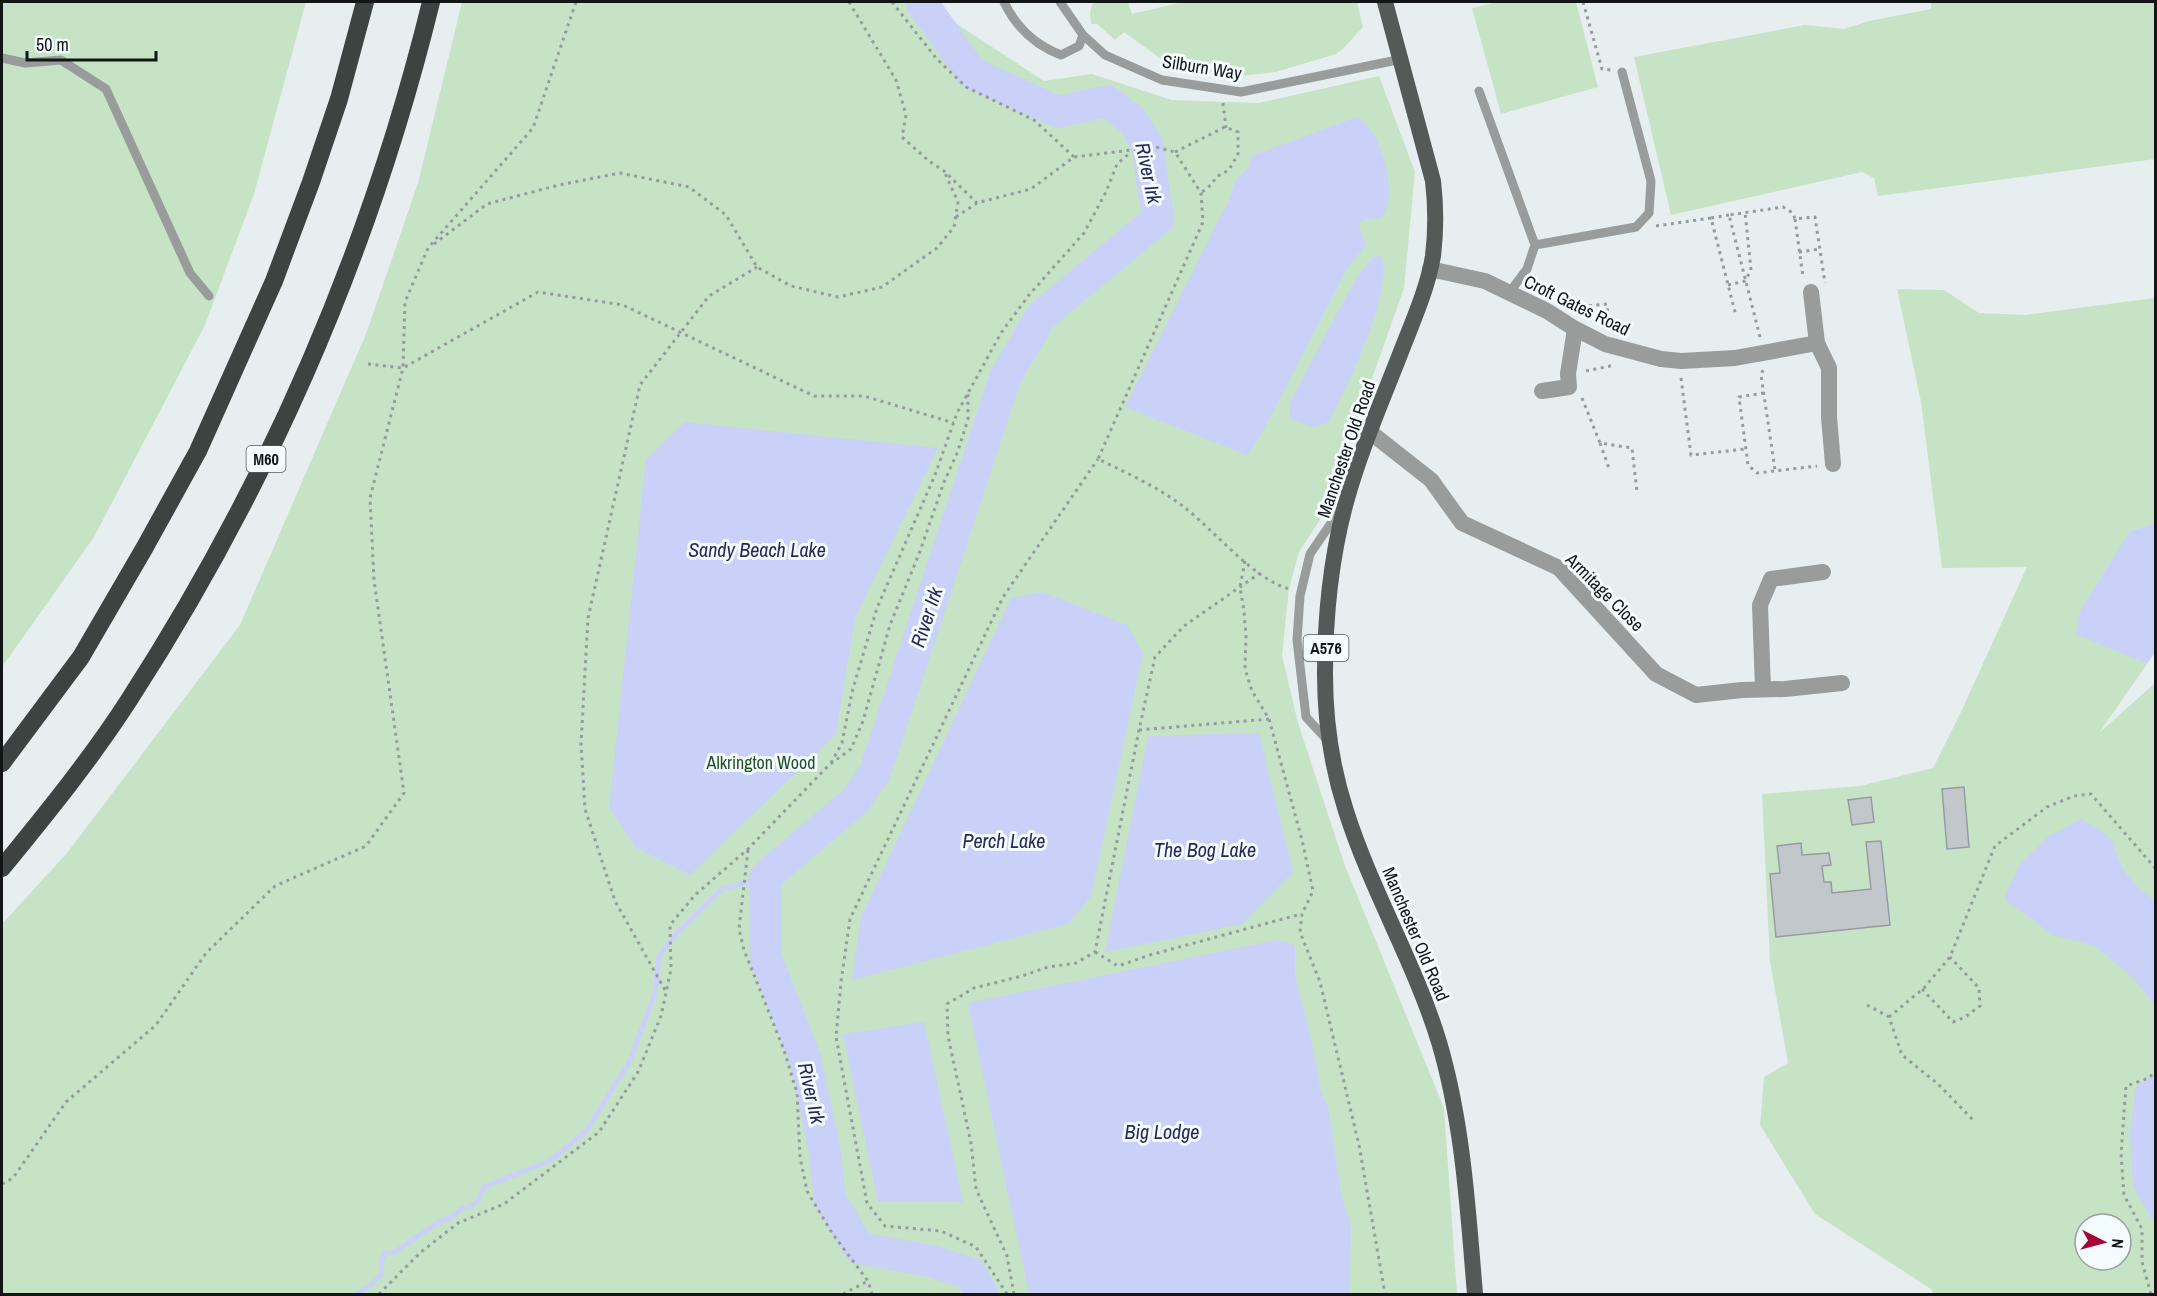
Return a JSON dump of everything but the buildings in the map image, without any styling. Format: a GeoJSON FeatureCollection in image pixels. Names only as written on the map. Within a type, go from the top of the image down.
{"type":"FeatureCollection","features":[{"type":"Feature","properties":{"kind":"highway"},"geometry":{"type":"LineString","coordinates":[[2,763],[81,657],[198,451],[270,291],[307,193],[339,99],[365,2]]}},
{"type":"Feature","properties":{"kind":"highway","name":"M60"},"geometry":{"type":"LineString","coordinates":[[2,868],[51,808],[128,701],[196,590],[293,405],[345,282],[387,163],[415,68],[431,2]]}},
{"type":"Feature","properties":{"kind":"main road","name":"Manchester Old Road"},"geometry":{"type":"LineString","coordinates":[[1385,2],[1402,58],[1433,181],[1435,224],[1430,268],[1417,311],[1346,500],[1336,542],[1327,615],[1325,675],[1337,779],[1346,812],[1366,866],[1418,985],[1446,1071],[1458,1131],[1475,1294]]}},
{"type":"Feature","properties":{"kind":"street","name":"Croft Gates Road"},"geometry":{"type":"LineString","coordinates":[[1430,268],[1485,280],[1547,311],[1605,344],[1661,359],[1681,361],[1765,359],[1817,343]]}},
{"type":"Feature","properties":{"kind":"street"},"geometry":{"type":"LineString","coordinates":[[1811,292],[1817,343],[1828,367],[1833,464]]}},
{"type":"Feature","properties":{"kind":"street"},"geometry":{"type":"LineString","coordinates":[[1542,391],[1569,387],[1568,374],[1575,329]]}},
{"type":"Feature","properties":{"kind":"street","name":"Armitage Close"},"geometry":{"type":"LineString","coordinates":[[1370,432],[1431,480],[1462,522],[1559,568],[1656,674],[1696,695],[1842,683]]}},
{"type":"Feature","properties":{"kind":"street"},"geometry":{"type":"LineString","coordinates":[[1762,689],[1760,605],[1771,579],[1823,572]]}},
{"type":"Feature","properties":{"kind":"lane"},"geometry":{"type":"LineString","coordinates":[[1004,2],[1023,31],[1044,49],[1061,55],[1078,46],[1083,35]]}},
{"type":"Feature","properties":{"kind":"lane","name":"Silburn Way"},"geometry":{"type":"LineString","coordinates":[[1060,2],[1083,35],[1105,55],[1162,80],[1221,90],[1241,92],[1402,58]]}},
{"type":"Feature","properties":{"kind":"lane"},"geometry":{"type":"LineString","coordinates":[[2,58],[25,63],[61,60],[106,89],[190,273],[209,296]]}},
{"type":"Feature","properties":{"kind":"lane"},"geometry":{"type":"LineString","coordinates":[[1535,245],[1636,227],[1648,213],[1651,181],[1622,72]]}},
{"type":"Feature","properties":{"kind":"lane"},"geometry":{"type":"LineString","coordinates":[[1479,91],[1535,245],[1527,269],[1509,293]]}},
{"type":"Feature","properties":{"kind":"lane"},"geometry":{"type":"LineString","coordinates":[[1332,745],[1306,717],[1297,640],[1301,592],[1310,555],[1346,500]]}},
{"type":"Feature","properties":{"kind":"path"},"geometry":{"type":"LineString","coordinates":[[2,1184],[13,1178],[66,1102],[156,1025],[214,945],[276,886],[366,846],[404,793],[374,580],[370,498],[403,368],[405,302],[428,248],[533,128],[576,2]]}},
{"type":"Feature","properties":{"kind":"path"},"geometry":{"type":"LineString","coordinates":[[849,2],[896,80],[906,115],[902,137],[944,171],[977,203]]}},
{"type":"Feature","properties":{"kind":"path"},"geometry":{"type":"LineString","coordinates":[[892,2],[936,58],[966,87],[1034,120],[1074,157]]}},
{"type":"Feature","properties":{"kind":"path"},"geometry":{"type":"LineString","coordinates":[[1583,2],[1602,69],[1622,72]]}},
{"type":"Feature","properties":{"kind":"path"},"geometry":{"type":"LineString","coordinates":[[1221,90],[1226,128]]}},
{"type":"Feature","properties":{"kind":"path"},"geometry":{"type":"LineString","coordinates":[[956,217],[977,203],[1031,189],[1074,157],[1156,147],[1175,152],[1226,128],[1238,132],[1238,154],[1228,170],[1216,177],[1212,184],[1201,193]]}},
{"type":"Feature","properties":{"kind":"path"},"geometry":{"type":"LineString","coordinates":[[829,765],[842,743],[852,692],[877,608],[968,393],[1001,333],[1029,295],[1084,232],[1106,192],[1117,164],[1133,151]]}},
{"type":"Feature","properties":{"kind":"path"},"geometry":{"type":"LineString","coordinates":[[1007,1294],[976,1247],[941,1231],[885,1226],[867,1203],[836,1037],[850,920],[1004,597],[1098,459],[1203,222],[1201,193],[1175,152]]}},
{"type":"Feature","properties":{"kind":"path"},"geometry":{"type":"LineString","coordinates":[[428,248],[487,204],[558,185],[620,173],[689,187],[726,214],[757,267],[791,286],[837,297],[882,287],[937,248],[954,227],[958,202],[944,171]]}},
{"type":"Feature","properties":{"kind":"path"},"geometry":{"type":"LineString","coordinates":[[1636,227],[1784,207],[1793,213],[1795,219],[1805,292],[1826,290],[1815,217],[1795,219]]}},
{"type":"Feature","properties":{"kind":"path"},"geometry":{"type":"LineString","coordinates":[[1728,285],[1745,281],[1751,270],[1745,212]]}},
{"type":"Feature","properties":{"kind":"path"},"geometry":{"type":"LineString","coordinates":[[1729,215],[1765,359],[1761,375],[1775,470]]}},
{"type":"Feature","properties":{"kind":"path"},"geometry":{"type":"LineString","coordinates":[[1711,218],[1736,316]]}},
{"type":"Feature","properties":{"kind":"path"},"geometry":{"type":"LineString","coordinates":[[1799,252],[1820,249]]}},
{"type":"Feature","properties":{"kind":"path"},"geometry":{"type":"LineString","coordinates":[[665,991],[615,901],[585,809],[581,744],[588,618],[640,385],[710,296],[757,267]]}},
{"type":"Feature","properties":{"kind":"path"},"geometry":{"type":"LineString","coordinates":[[368,364],[403,368],[538,292],[623,305],[814,396],[864,396],[954,423]]}},
{"type":"Feature","properties":{"kind":"path"},"geometry":{"type":"LineString","coordinates":[[1572,308],[1607,304],[1610,336]]}},
{"type":"Feature","properties":{"kind":"path"},"geometry":{"type":"LineString","coordinates":[[1576,373],[1625,362]]}},
{"type":"Feature","properties":{"kind":"path"},"geometry":{"type":"LineString","coordinates":[[1680,370],[1691,455],[1746,450]]}},
{"type":"Feature","properties":{"kind":"path"},"geometry":{"type":"LineString","coordinates":[[1577,388],[1610,471]]}},
{"type":"Feature","properties":{"kind":"path"},"geometry":{"type":"LineString","coordinates":[[380,1294],[421,1251],[458,1222],[504,1204],[599,1132],[638,1072],[661,1016],[671,969],[670,925],[695,895],[748,849],[829,765],[851,749],[863,721],[890,626],[919,554],[944,482],[958,451],[968,419],[968,393]]}},
{"type":"Feature","properties":{"kind":"path"},"geometry":{"type":"LineString","coordinates":[[1764,393],[1739,397],[1748,465],[1757,473],[1833,464]]}},
{"type":"Feature","properties":{"kind":"path"},"geometry":{"type":"LineString","coordinates":[[1600,443],[1632,448],[1637,492]]}},
{"type":"Feature","properties":{"kind":"path"},"geometry":{"type":"LineString","coordinates":[[1098,459],[1148,483],[1183,506],[1260,573],[1281,587],[1301,592]]}},
{"type":"Feature","properties":{"kind":"path"},"geometry":{"type":"LineString","coordinates":[[1245,561],[1240,587],[1246,636],[1245,669],[1252,691],[1269,719],[1302,840],[1313,891],[1302,914],[1300,932],[1320,982],[1359,1145],[1385,1294]]}},
{"type":"Feature","properties":{"kind":"path"},"geometry":{"type":"LineString","coordinates":[[1014,1294],[1007,1256],[976,1189],[971,1143],[948,1036],[947,1004],[974,988],[1048,967],[1077,963],[1095,952],[1138,730],[1155,657],[1184,626],[1260,573]]}},
{"type":"Feature","properties":{"kind":"path"},"geometry":{"type":"LineString","coordinates":[[1138,730],[1269,719]]}},
{"type":"Feature","properties":{"kind":"path"},"geometry":{"type":"LineString","coordinates":[[1889,1017],[1922,989],[1950,957],[1995,846],[2047,807],[2074,796],[2091,794],[2156,869]]}},
{"type":"Feature","properties":{"kind":"path"},"geometry":{"type":"LineString","coordinates":[[748,849],[739,930],[744,950],[784,1050],[797,1093],[800,1157],[807,1191],[832,1233],[868,1281],[872,1294]]}},
{"type":"Feature","properties":{"kind":"path"},"geometry":{"type":"LineString","coordinates":[[1095,952],[1118,966],[1150,955],[1302,914]]}},
{"type":"Feature","properties":{"kind":"path"},"geometry":{"type":"LineString","coordinates":[[1922,989],[1953,1022],[1965,1017],[1980,1006],[1979,988],[1950,957]]}},
{"type":"Feature","properties":{"kind":"path"},"geometry":{"type":"LineString","coordinates":[[1867,1005],[1889,1017],[1902,1055],[1938,1084],[1973,1120]]}},
{"type":"Feature","properties":{"kind":"path"},"geometry":{"type":"LineString","coordinates":[[2151,1294],[2142,1262],[2142,1229],[2124,1195],[2121,1154],[2126,1086],[2149,1078],[2156,1070]]}},
{"type":"Feature","properties":{"kind":"path"},"geometry":{"type":"LineString","coordinates":[[843,1294],[868,1281]]}},
{"type":"Feature","properties":{"kind":"green space"},"geometry":{"type":"Polygon","coordinates":[[[2,2],[306,2],[254,194],[205,325],[94,537],[2,667],[2,2]]]}},
{"type":"Feature","properties":{"kind":"green space","name":"Alkrington Wood"},"geometry":{"type":"Polygon","coordinates":[[[462,2],[939,2],[957,24],[1044,81],[1092,74],[1172,100],[1259,103],[1379,76],[1415,172],[1404,288],[1325,512],[1299,552],[1289,589],[1282,655],[1298,723],[1344,863],[1444,1108],[1457,1294],[2,1294],[2,924],[67,853],[240,625],[366,334],[418,183],[462,2]]]}},
{"type":"Feature","properties":{"kind":"green space"},"geometry":{"type":"Polygon","coordinates":[[[1093,2],[1128,2],[1132,14],[1183,2],[1357,2],[1363,27],[1336,54],[1276,72],[1240,76],[1172,67],[1124,32],[1115,40],[1097,24],[1091,24],[1090,12],[1093,2]]]}},
{"type":"Feature","properties":{"kind":"green space"},"geometry":{"type":"Polygon","coordinates":[[[1497,2],[1576,2],[1598,87],[1501,114],[1472,8],[1497,2]]]}},
{"type":"Feature","properties":{"kind":"green space"},"geometry":{"type":"Polygon","coordinates":[[[1931,2],[2155,2],[2155,159],[1878,196],[1874,178],[1862,172],[1671,215],[1634,57],[1805,25],[1844,29],[1869,21],[1931,9],[1931,2]]]}},
{"type":"Feature","properties":{"kind":"green space"},"geometry":{"type":"Polygon","coordinates":[[[1897,289],[1944,290],[1979,313],[2025,315],[2155,298],[2155,521],[2150,525],[2130,531],[2120,652],[2147,664],[2099,733],[2155,683],[2155,1294],[1934,1294],[1931,1289],[1815,1214],[1760,1125],[1764,1077],[1788,1063],[1770,962],[1762,794],[1860,786],[1933,768],[2027,567],[1942,568],[1921,402],[1897,289]]]}},
{"type":"Feature","properties":{"kind":"water"},"geometry":{"type":"Polygon","coordinates":[[[1357,117],[1366,124],[1374,136],[1386,165],[1389,196],[1386,209],[1380,219],[1371,218],[1358,223],[1366,245],[1348,267],[1264,429],[1247,455],[1125,407],[1231,196],[1235,181],[1249,166],[1251,156],[1357,117]]]}},
{"type":"Feature","properties":{"kind":"water"},"geometry":{"type":"Polygon","coordinates":[[[1381,255],[1384,271],[1375,314],[1357,363],[1329,422],[1312,427],[1289,418],[1290,402],[1356,278],[1372,258],[1381,255]]]}},
{"type":"Feature","properties":{"kind":"water","name":"Sandy Beach Lake"},"geometry":{"type":"Polygon","coordinates":[[[685,422],[938,448],[855,618],[836,734],[690,875],[636,848],[609,808],[646,459],[685,422]]]}},
{"type":"Feature","properties":{"kind":"water"},"geometry":{"type":"Polygon","coordinates":[[[2155,521],[2155,652],[2147,664],[2076,634],[2081,609],[2130,531],[2150,525],[2155,521]]]}},
{"type":"Feature","properties":{"kind":"water","name":"Perch Lake"},"geometry":{"type":"Polygon","coordinates":[[[1043,592],[1127,625],[1143,653],[1091,896],[1068,924],[852,980],[861,917],[1011,598],[1043,592]]]}},
{"type":"Feature","properties":{"kind":"water","name":"The Bog Lake"},"geometry":{"type":"Polygon","coordinates":[[[1259,733],[1293,872],[1242,924],[1105,952],[1148,736],[1259,733]]]}},
{"type":"Feature","properties":{"kind":"water"},"geometry":{"type":"Polygon","coordinates":[[[2082,819],[2113,840],[2123,868],[2139,888],[2155,901],[2155,1006],[2133,978],[2095,946],[2053,935],[2004,899],[2019,865],[2050,835],[2082,819]]]}},
{"type":"Feature","properties":{"kind":"water","name":"Big Lodge"},"geometry":{"type":"Polygon","coordinates":[[[1277,940],[1295,945],[1295,975],[1312,1042],[1321,1092],[1328,1107],[1341,1194],[1351,1226],[1349,1294],[1029,1294],[968,1003],[1277,940]]]}},
{"type":"Feature","properties":{"kind":"water"},"geometry":{"type":"Polygon","coordinates":[[[924,1022],[963,1202],[878,1202],[843,1034],[924,1022]]]}},
{"type":"Feature","properties":{"kind":"water"},"geometry":{"type":"Polygon","coordinates":[[[2155,1075],[2155,1225],[2133,1186],[2130,1134],[2136,1086],[2155,1075]]]}},
{"type":"Feature","properties":{"kind":"waterway","name":"River Irk"},"geometry":{"type":"LineString","coordinates":[[921,2],[972,73],[1058,112],[1107,101],[1132,120],[1147,144],[1158,219],[1041,316],[1005,378],[875,772],[855,801],[765,877],[766,958],[805,1058],[824,1147],[830,1199],[859,1248],[931,1261],[971,1274],[982,1294]]}},
{"type":"Feature","properties":{"kind":"waterway"},"geometry":{"type":"LineString","coordinates":[[356,1294],[381,1275],[382,1258],[386,1253],[393,1253],[440,1221],[450,1218],[463,1208],[470,1207],[478,1201],[484,1187],[550,1161],[586,1131],[629,1063],[655,993],[659,956],[677,933],[720,890],[765,877]]}}]}
